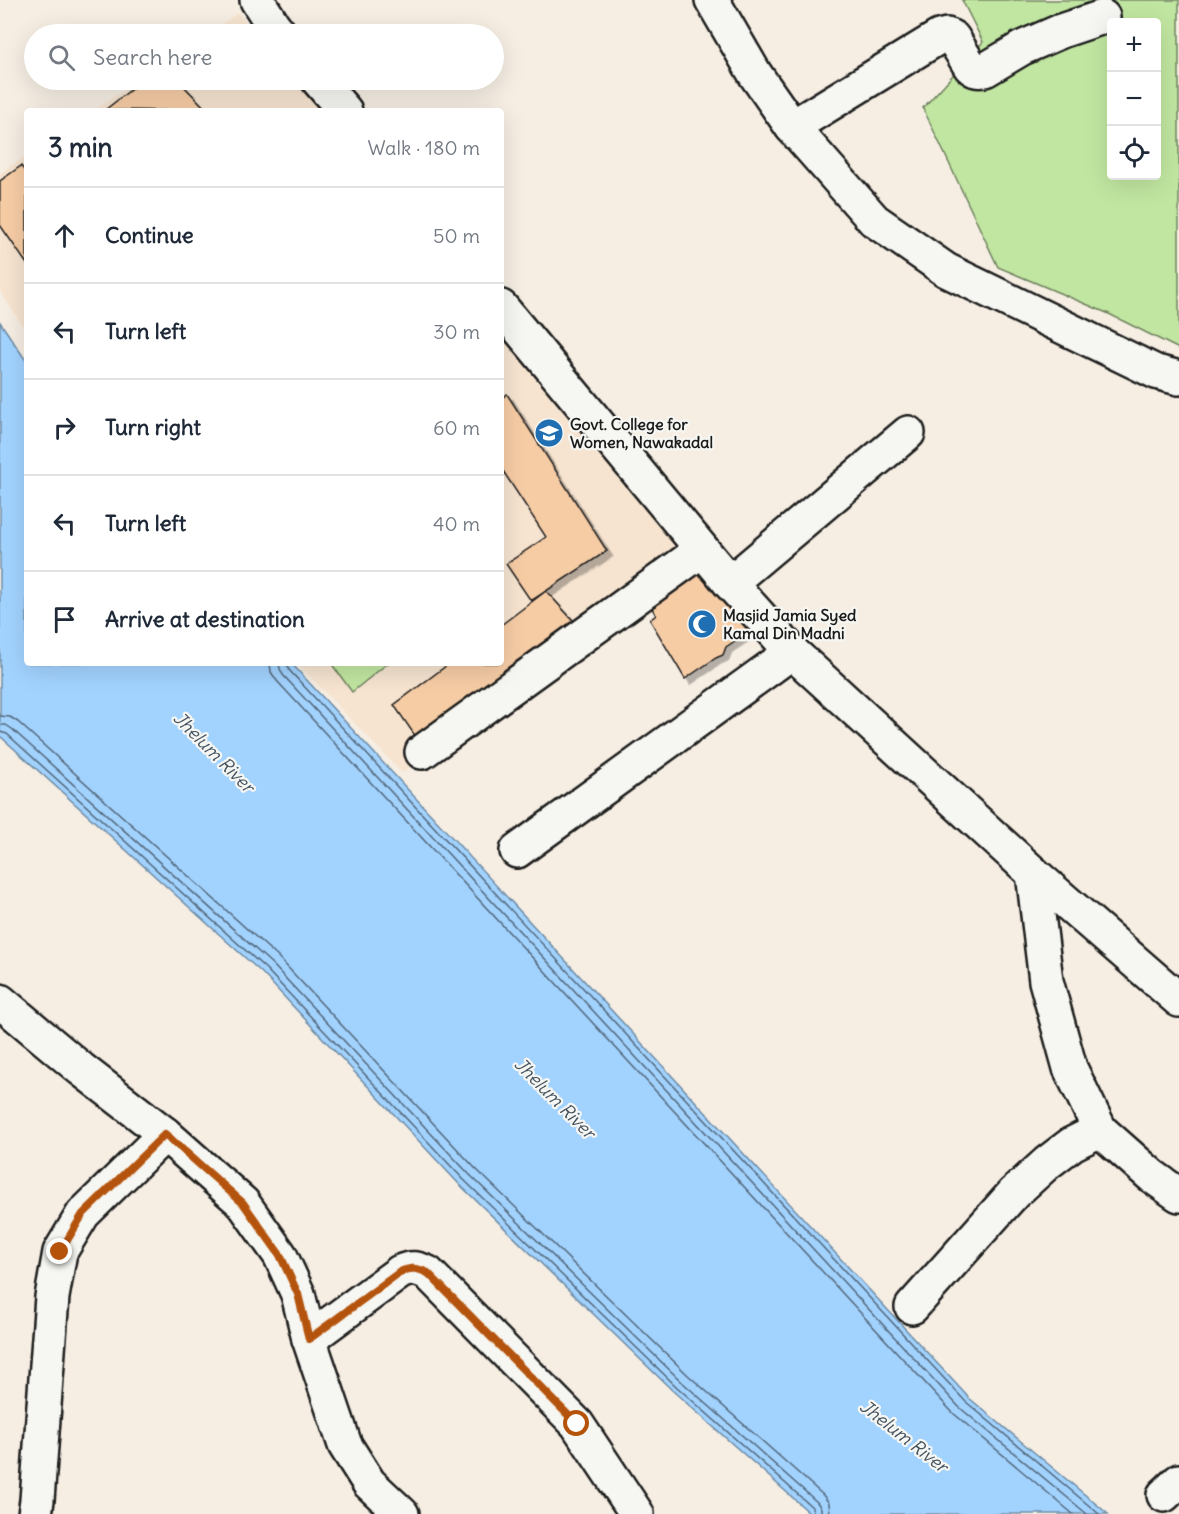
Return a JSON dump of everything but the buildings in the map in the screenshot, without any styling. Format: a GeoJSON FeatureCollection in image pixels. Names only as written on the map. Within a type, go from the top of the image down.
{"type":"FeatureCollection","features":[{"type":"Feature","properties":{"kind":"street"},"geometry":{"type":"LineString","coordinates":[[257,0],[272,24]]}},
{"type":"Feature","properties":{"kind":"street"},"geometry":{"type":"LineString","coordinates":[[712,0],[755,74],[792,126],[874,220],[946,270],[1156,372],[1179,378]]}},
{"type":"Feature","properties":{"kind":"street"},"geometry":{"type":"LineString","coordinates":[[792,126],[939,37],[947,35],[953,38],[970,66],[974,70],[985,70],[1022,48],[1061,30],[1103,17]]}},
{"type":"Feature","properties":{"kind":"street"},"geometry":{"type":"LineString","coordinates":[[327,90],[342,108]]}},
{"type":"Feature","properties":{"kind":"street"},"geometry":{"type":"LineString","coordinates":[[507,328],[792,652],[1033,873],[1179,1000]]}},
{"type":"Feature","properties":{"kind":"street"},"geometry":{"type":"LineString","coordinates":[[730,583],[908,433]]}},
{"type":"Feature","properties":{"kind":"street"},"geometry":{"type":"LineString","coordinates":[[422,752],[702,550]]}},
{"type":"Feature","properties":{"kind":"street"},"geometry":{"type":"LineString","coordinates":[[518,851],[792,652]]}},
{"type":"Feature","properties":{"kind":"street"},"geometry":{"type":"LineString","coordinates":[[1033,873],[1046,981],[1070,1068],[1100,1130],[1152,1176],[1179,1195]]}},
{"type":"Feature","properties":{"kind":"street"},"geometry":{"type":"LineString","coordinates":[[0,1001],[81,1069],[165,1134],[243,1203],[280,1255],[298,1294],[309,1339],[345,1445],[369,1483],[402,1514]]}},
{"type":"Feature","properties":{"kind":"street"},"geometry":{"type":"LineString","coordinates":[[912,1307],[1014,1193],[1047,1162],[1072,1144],[1100,1130]]}},
{"type":"Feature","properties":{"kind":"street"},"geometry":{"type":"LineString","coordinates":[[34,1514],[37,1500],[52,1297],[60,1252],[83,1214],[165,1134]]}},
{"type":"Feature","properties":{"kind":"street"},"geometry":{"type":"LineString","coordinates":[[309,1339],[400,1272],[417,1268],[428,1273],[577,1424],[637,1514]]}},
{"type":"Feature","properties":{"kind":"shaded area"},"geometry":{"type":"Polygon","coordinates":[[[238,13],[248,24],[221,24],[238,13]]]}},
{"type":"Feature","properties":{"kind":"shaded area"},"geometry":{"type":"Polygon","coordinates":[[[124,90],[310,90],[327,108],[97,108],[124,90]]]}},
{"type":"Feature","properties":{"kind":"shaded area"},"geometry":{"type":"Polygon","coordinates":[[[24,157],[24,328],[0,291],[0,173],[24,157]]]}},
{"type":"Feature","properties":{"kind":"shaded area","name":"Govt. College for Women, Nawakadal"},"geometry":{"type":"Polygon","coordinates":[[[504,320],[693,549],[402,773],[300,666],[504,666],[504,320]]]}},
{"type":"Feature","properties":{"kind":"green space"},"geometry":{"type":"Polygon","coordinates":[[[962,0],[1179,0],[1179,349],[1107,313],[998,267],[923,108],[983,42],[962,0]]]}},
{"type":"Feature","properties":{"kind":"green space"},"geometry":{"type":"Polygon","coordinates":[[[333,666],[384,666],[352,692],[333,666]]]}},
{"type":"Feature","properties":{"kind":"water","name":"Jhelum River"},"geometry":{"type":"Polygon","coordinates":[[[0,322],[24,358],[24,666],[294,666],[969,1398],[1108,1514],[811,1514],[673,1391],[459,1184],[262,973],[0,736],[0,322]]]}},
{"type":"Feature","properties":{"kind":"place","name":"Govt. College for Women, Nawakadal"},"geometry":{"type":"Point","coordinates":[549,433]}},
{"type":"Feature","properties":{"kind":"place","name":"Masjid Jamia Syed Kamal Din Madni"},"geometry":{"type":"Point","coordinates":[702,624]}},
{"type":"Feature","properties":{"kind":"route"},"geometry":{"type":"LineString","coordinates":[[60,1252],[83,1214],[165,1134],[243,1203],[280,1255],[298,1294],[309,1339],[400,1272],[417,1268],[428,1273],[577,1424]]}}]}
